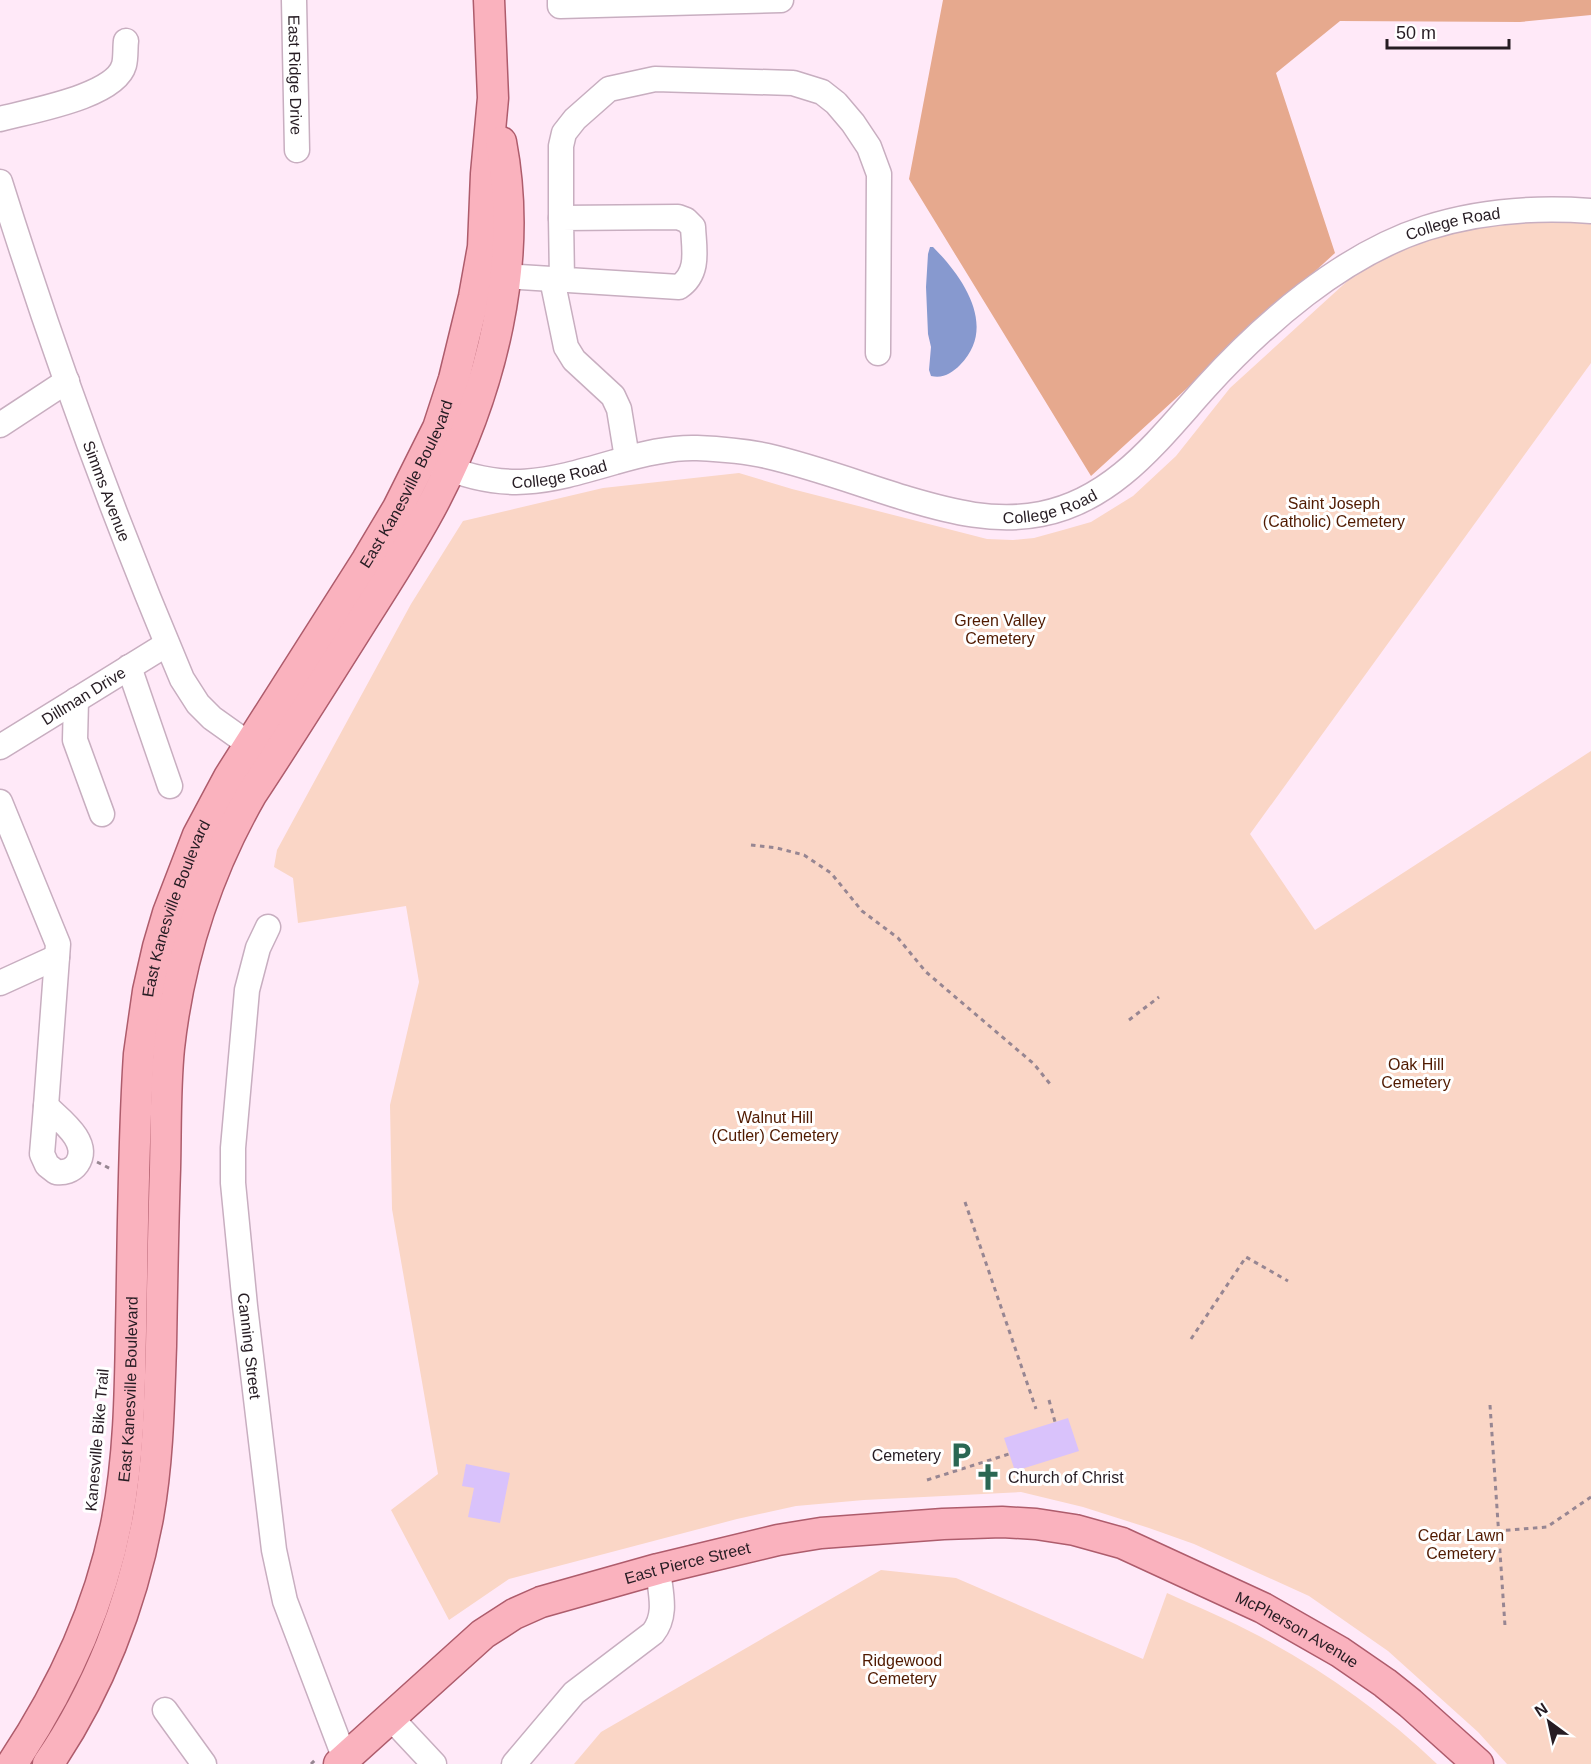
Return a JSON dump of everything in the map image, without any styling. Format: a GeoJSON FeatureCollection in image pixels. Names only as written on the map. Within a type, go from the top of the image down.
{"type":"FeatureCollection","features":[{"type":"Feature","properties":{"kind":"main road","name":"East Kanesville Boulevard"},"geometry":{"type":"LineString","coordinates":[[12,1764],[39,1725],[72,1661],[92,1612],[111,1549],[117,1520],[128,1448],[139,1054],[148,991],[168,913],[187,862],[214,804],[249,744],[367,560],[476,407],[489,363],[506,276],[508,190],[493,98],[489,0]]}},
{"type":"Feature","properties":{"kind":"main road","name":"East Kanesville Boulevard"},"geometry":{"type":"LineString","coordinates":[[48,1764],[73,1724],[108,1652],[129,1594],[148,1517],[159,1426],[167,1073],[178,991],[192,934],[209,882],[230,832],[410,546],[437,498],[438,428],[454,379],[474,297],[483,247],[486,174],[493,98]]}},
{"type":"Feature","properties":{"kind":"main road","name":"East Pierce Street"},"geometry":{"type":"LineString","coordinates":[[342,1761],[483,1634],[514,1614],[557,1597],[658,1569],[770,1542],[821,1533],[1002,1522],[1046,1525],[1094,1535]]}},
{"type":"Feature","properties":{"kind":"main road","name":"McPherson Avenue"},"geometry":{"type":"LineString","coordinates":[[1094,1535],[1122,1543],[1178,1567],[1306,1631],[1385,1683],[1478,1764]]}},
{"type":"Feature","properties":{"kind":"street","name":"East Ridge Drive"},"geometry":{"type":"LineString","coordinates":[[294,0],[297,150]]}},
{"type":"Feature","properties":{"kind":"street"},"geometry":{"type":"LineString","coordinates":[[560,0],[560,6],[773,0]]}},
{"type":"Feature","properties":{"kind":"street"},"geometry":{"type":"LineString","coordinates":[[0,119],[76,100],[109,83],[124,66],[126,41]]}},
{"type":"Feature","properties":{"kind":"street"},"geometry":{"type":"LineString","coordinates":[[627,458],[618,409],[613,396],[574,360],[566,347],[557,279],[561,218],[561,146],[564,133],[575,119],[609,89],[655,79],[793,82],[822,92],[836,103],[869,147],[879,174],[878,353]]}},
{"type":"Feature","properties":{"kind":"street","name":"Simms Avenue"},"geometry":{"type":"LineString","coordinates":[[0,182],[25,263],[102,483],[182,679],[198,704],[212,718],[273,761]]}},
{"type":"Feature","properties":{"kind":"street","name":"College Road"},"geometry":{"type":"LineString","coordinates":[[437,464],[504,482],[527,483],[552,479],[627,458],[694,448],[765,455],[968,515],[1016,518],[1043,514],[1093,495],[1118,478],[1145,455],[1226,365],[1253,339],[1318,286],[1374,251],[1426,228],[1485,215],[1524,210],[1591,211]]}},
{"type":"Feature","properties":{"kind":"street"},"geometry":{"type":"LineString","coordinates":[[506,276],[679,287],[691,276],[694,266],[693,227],[686,220],[678,217],[561,218]]}},
{"type":"Feature","properties":{"kind":"street"},"geometry":{"type":"LineString","coordinates":[[0,425],[67,381]]}},
{"type":"Feature","properties":{"kind":"street","name":"Dillman Drive"},"geometry":{"type":"LineString","coordinates":[[0,747],[167,644]]}},
{"type":"Feature","properties":{"kind":"street"},"geometry":{"type":"LineString","coordinates":[[129,667],[170,786]]}},
{"type":"Feature","properties":{"kind":"street"},"geometry":{"type":"LineString","coordinates":[[76,700],[75,740],[102,814]]}},
{"type":"Feature","properties":{"kind":"street"},"geometry":{"type":"LineString","coordinates":[[1,808],[58,944],[46,1106]]}},
{"type":"Feature","properties":{"kind":"street","name":"Canning Street"},"geometry":{"type":"LineString","coordinates":[[268,927],[258,948],[247,990],[233,1148],[233,1183],[274,1550],[285,1601],[342,1761]]}},
{"type":"Feature","properties":{"kind":"street"},"geometry":{"type":"LineString","coordinates":[[0,983],[57,957]]}},
{"type":"Feature","properties":{"kind":"street"},"geometry":{"type":"LineString","coordinates":[[514,1764],[574,1693],[653,1633],[660,1624],[663,1613],[658,1569]]}},
{"type":"Feature","properties":{"kind":"street"},"geometry":{"type":"LineString","coordinates":[[165,1710],[204,1764]]}},
{"type":"Feature","properties":{"kind":"street"},"geometry":{"type":"LineString","coordinates":[[390,1717],[434,1764]]}},
{"type":"Feature","properties":{"kind":"path"},"geometry":{"type":"LineString","coordinates":[[751,845],[777,848],[804,855],[831,873],[862,911],[898,938],[926,972],[1034,1064],[1050,1084]]}},
{"type":"Feature","properties":{"kind":"path"},"geometry":{"type":"LineString","coordinates":[[1129,1020],[1159,997]]}},
{"type":"Feature","properties":{"kind":"path"},"geometry":{"type":"LineString","coordinates":[[965,1202],[1036,1409]]}},
{"type":"Feature","properties":{"kind":"path"},"geometry":{"type":"LineString","coordinates":[[1191,1339],[1246,1257],[1288,1281]]}},
{"type":"Feature","properties":{"kind":"path"},"geometry":{"type":"LineString","coordinates":[[1049,1400],[1055,1422]]}},
{"type":"Feature","properties":{"kind":"path"},"geometry":{"type":"LineString","coordinates":[[1490,1405],[1504,1626]]}},
{"type":"Feature","properties":{"kind":"path"},"geometry":{"type":"LineString","coordinates":[[927,1480],[1009,1454]]}},
{"type":"Feature","properties":{"kind":"path"},"geometry":{"type":"LineString","coordinates":[[1497,1531],[1547,1527],[1591,1497]]}},
{"type":"Feature","properties":{"kind":"green space"},"geometry":{"type":"Polygon","coordinates":[[[1561,209],[1591,214],[1591,363],[1250,834],[1315,930],[1591,751],[1591,1764],[1507,1764],[1478,1732],[1388,1651],[1309,1596],[1194,1544],[1083,1507],[1021,1492],[796,1506],[737,1519],[509,1579],[449,1620],[391,1510],[438,1474],[392,1209],[390,1105],[419,982],[406,906],[298,923],[293,878],[274,867],[277,850],[411,604],[463,521],[603,488],[739,473],[792,489],[987,539],[1034,538],[1063,530],[1091,522],[1133,496],[1176,456],[1230,388],[1388,244],[1561,209]]]}},
{"type":"Feature","properties":{"kind":"green space","name":"Ridgewood Cemetery"},"geometry":{"type":"Polygon","coordinates":[[[881,1570],[956,1578],[1143,1659],[1167,1593],[1248,1630],[1306,1663],[1374,1710],[1437,1764],[574,1764],[601,1732],[881,1570]]]}},
{"type":"Feature","properties":{"kind":"shaded area"},"geometry":{"type":"Polygon","coordinates":[[[943,0],[1591,0],[1591,15],[1520,22],[1340,21],[1276,73],[1335,253],[1091,476],[909,179],[943,0]]]}},
{"type":"Feature","properties":{"kind":"water"},"geometry":{"type":"Polygon","coordinates":[[[930,247],[933,247],[944,259],[965,288],[976,319],[976,335],[971,350],[957,368],[939,377],[931,376],[929,370],[931,347],[928,334],[926,287],[930,247]]]}},
{"type":"Feature","properties":{"kind":"building"},"geometry":{"type":"Polygon","coordinates":[[[1068,1418],[1079,1451],[1015,1471],[1004,1438],[1068,1418]]]}},
{"type":"Feature","properties":{"kind":"building"},"geometry":{"type":"Polygon","coordinates":[[[466,1464],[510,1473],[500,1523],[468,1517],[474,1488],[462,1486],[466,1464]]]}},
{"type":"Feature","properties":{"kind":"place","name":"Cemetery"},"geometry":{"type":"Point","coordinates":[961,1455]}},
{"type":"Feature","properties":{"kind":"place","name":"Church of Christ"},"geometry":{"type":"Point","coordinates":[988,1477]}},
{"type":"Feature","properties":{"kind":"park label","name":"Saint Joseph (Catholic) Cemetery"},"geometry":{"type":"Point","coordinates":[1334,512]}},
{"type":"Feature","properties":{"kind":"park label","name":"Green Valley Cemetery"},"geometry":{"type":"Point","coordinates":[1000,629]}},
{"type":"Feature","properties":{"kind":"park label","name":"Oak Hill Cemetery"},"geometry":{"type":"Point","coordinates":[1416,1073]}},
{"type":"Feature","properties":{"kind":"park label","name":"Walnut Hill (Cutler) Cemetery"},"geometry":{"type":"Point","coordinates":[775,1126]}},
{"type":"Feature","properties":{"kind":"park label","name":"Cedar Lawn Cemetery"},"geometry":{"type":"Point","coordinates":[1461,1544]}}]}
